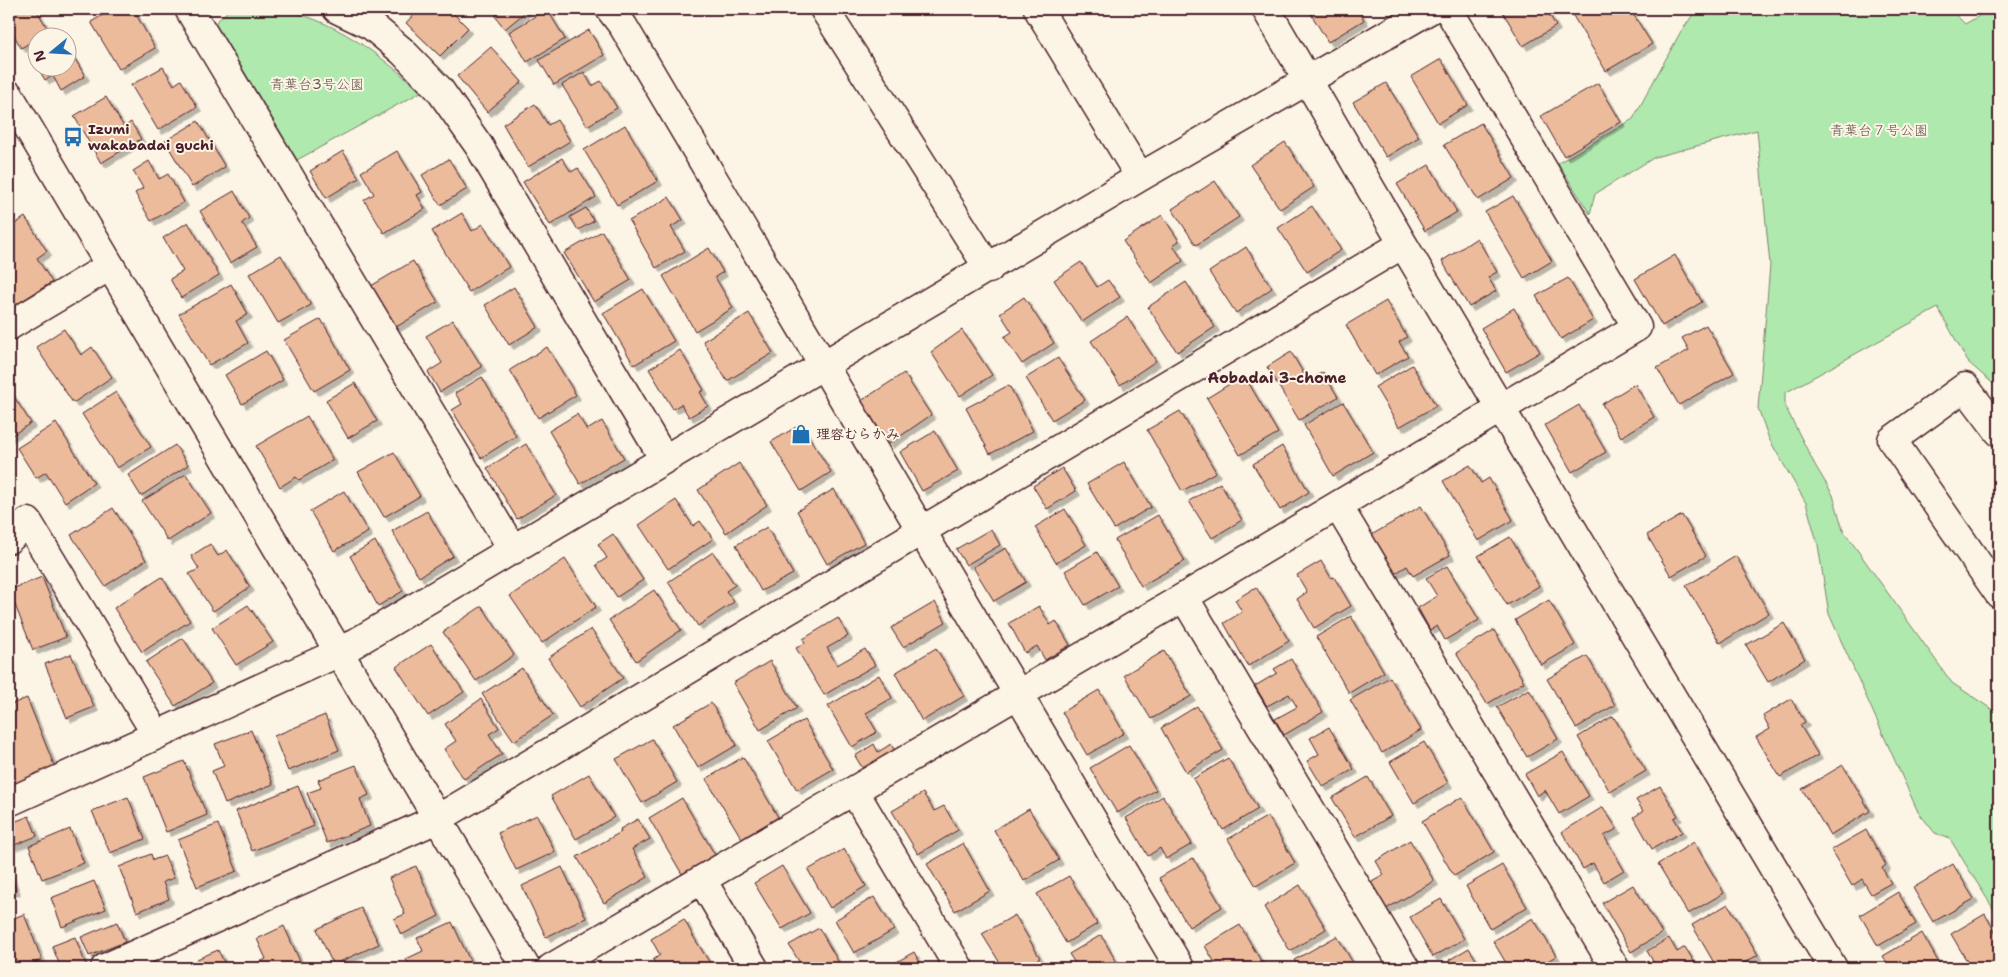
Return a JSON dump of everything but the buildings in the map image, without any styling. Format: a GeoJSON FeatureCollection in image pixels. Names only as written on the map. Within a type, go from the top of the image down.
{"type":"FeatureCollection","features":[{"type":"Feature","properties":{"kind":"street"},"geometry":{"type":"LineString","coordinates":[[189,9],[513,550]]}},
{"type":"Feature","properties":{"kind":"street"},"geometry":{"type":"LineString","coordinates":[[337,9],[377,17],[402,51],[439,88],[479,146],[664,459]]}},
{"type":"Feature","properties":{"kind":"street"},"geometry":{"type":"LineString","coordinates":[[610,9],[623,26],[1180,968]]}},
{"type":"Feature","properties":{"kind":"street"},"geometry":{"type":"LineString","coordinates":[[824,9],[989,269]]}},
{"type":"Feature","properties":{"kind":"street"},"geometry":{"type":"LineString","coordinates":[[1038,9],[1140,177]]}},
{"type":"Feature","properties":{"kind":"street"},"geometry":{"type":"LineString","coordinates":[[1266,9],[1403,244],[1833,968]]}},
{"type":"Feature","properties":{"kind":"street"},"geometry":{"type":"LineString","coordinates":[[9,802],[340,652],[664,459],[989,269],[1140,177],[1431,9]]}},
{"type":"Feature","properties":{"kind":"street"},"geometry":{"type":"LineString","coordinates":[[551,968],[1184,597],[1638,327],[1448,9]]}},
{"type":"Feature","properties":{"kind":"street"},"geometry":{"type":"LineString","coordinates":[[9,95],[439,818],[526,968]]}},
{"type":"Feature","properties":{"kind":"street"},"geometry":{"type":"LineString","coordinates":[[105,968],[439,818],[1403,244]]}},
{"type":"Feature","properties":{"kind":"street"},"geometry":{"type":"LineString","coordinates":[[9,326],[110,266]]}},
{"type":"Feature","properties":{"kind":"street"},"geometry":{"type":"LineString","coordinates":[[1999,432],[1965,388],[1892,440],[1999,594]]}},
{"type":"Feature","properties":{"kind":"street"},"geometry":{"type":"LineString","coordinates":[[1338,506],[1614,968]]}},
{"type":"Feature","properties":{"kind":"street"},"geometry":{"type":"LineString","coordinates":[[9,538],[28,522],[156,734]]}},
{"type":"Feature","properties":{"kind":"street"},"geometry":{"type":"LineString","coordinates":[[1184,597],[1404,968]]}},
{"type":"Feature","properties":{"kind":"street"},"geometry":{"type":"LineString","coordinates":[[854,791],[959,968]]}},
{"type":"Feature","properties":{"kind":"street"},"geometry":{"type":"LineString","coordinates":[[702,880],[754,968]]}},
{"type":"Feature","properties":{"kind":"green space","name":"青葉台3号公園"},"geometry":{"type":"Polygon","coordinates":[[[230,9],[276,9],[297,13],[317,20],[336,29],[372,52],[421,92],[297,160],[215,23],[230,9]]]}},
{"type":"Feature","properties":{"kind":"green space","name":"青葉台７号公園"},"geometry":{"type":"Polygon","coordinates":[[[1697,9],[1950,9],[1965,24],[1991,9],[1999,9],[1999,389],[1968,362],[1938,308],[1785,393],[1785,406],[1815,465],[1833,495],[1843,530],[1952,683],[1999,714],[1999,918],[1950,839],[1935,833],[1918,812],[1829,614],[1818,545],[1806,503],[1769,439],[1758,408],[1770,265],[1757,130],[1655,157],[1595,194],[1590,214],[1558,163],[1633,119],[1680,33],[1697,9]]]}},
{"type":"Feature","properties":{"kind":"place","name":"Izumi wakabadai guchi"},"geometry":{"type":"Point","coordinates":[73,137]}},
{"type":"Feature","properties":{"kind":"place","name":"理容むらかみ"},"geometry":{"type":"Point","coordinates":[801,434]}},
{"type":"Feature","properties":{"kind":"district","name":"Aobadai 3-chome"},"geometry":{"type":"Point","coordinates":[1277,378]}}]}
